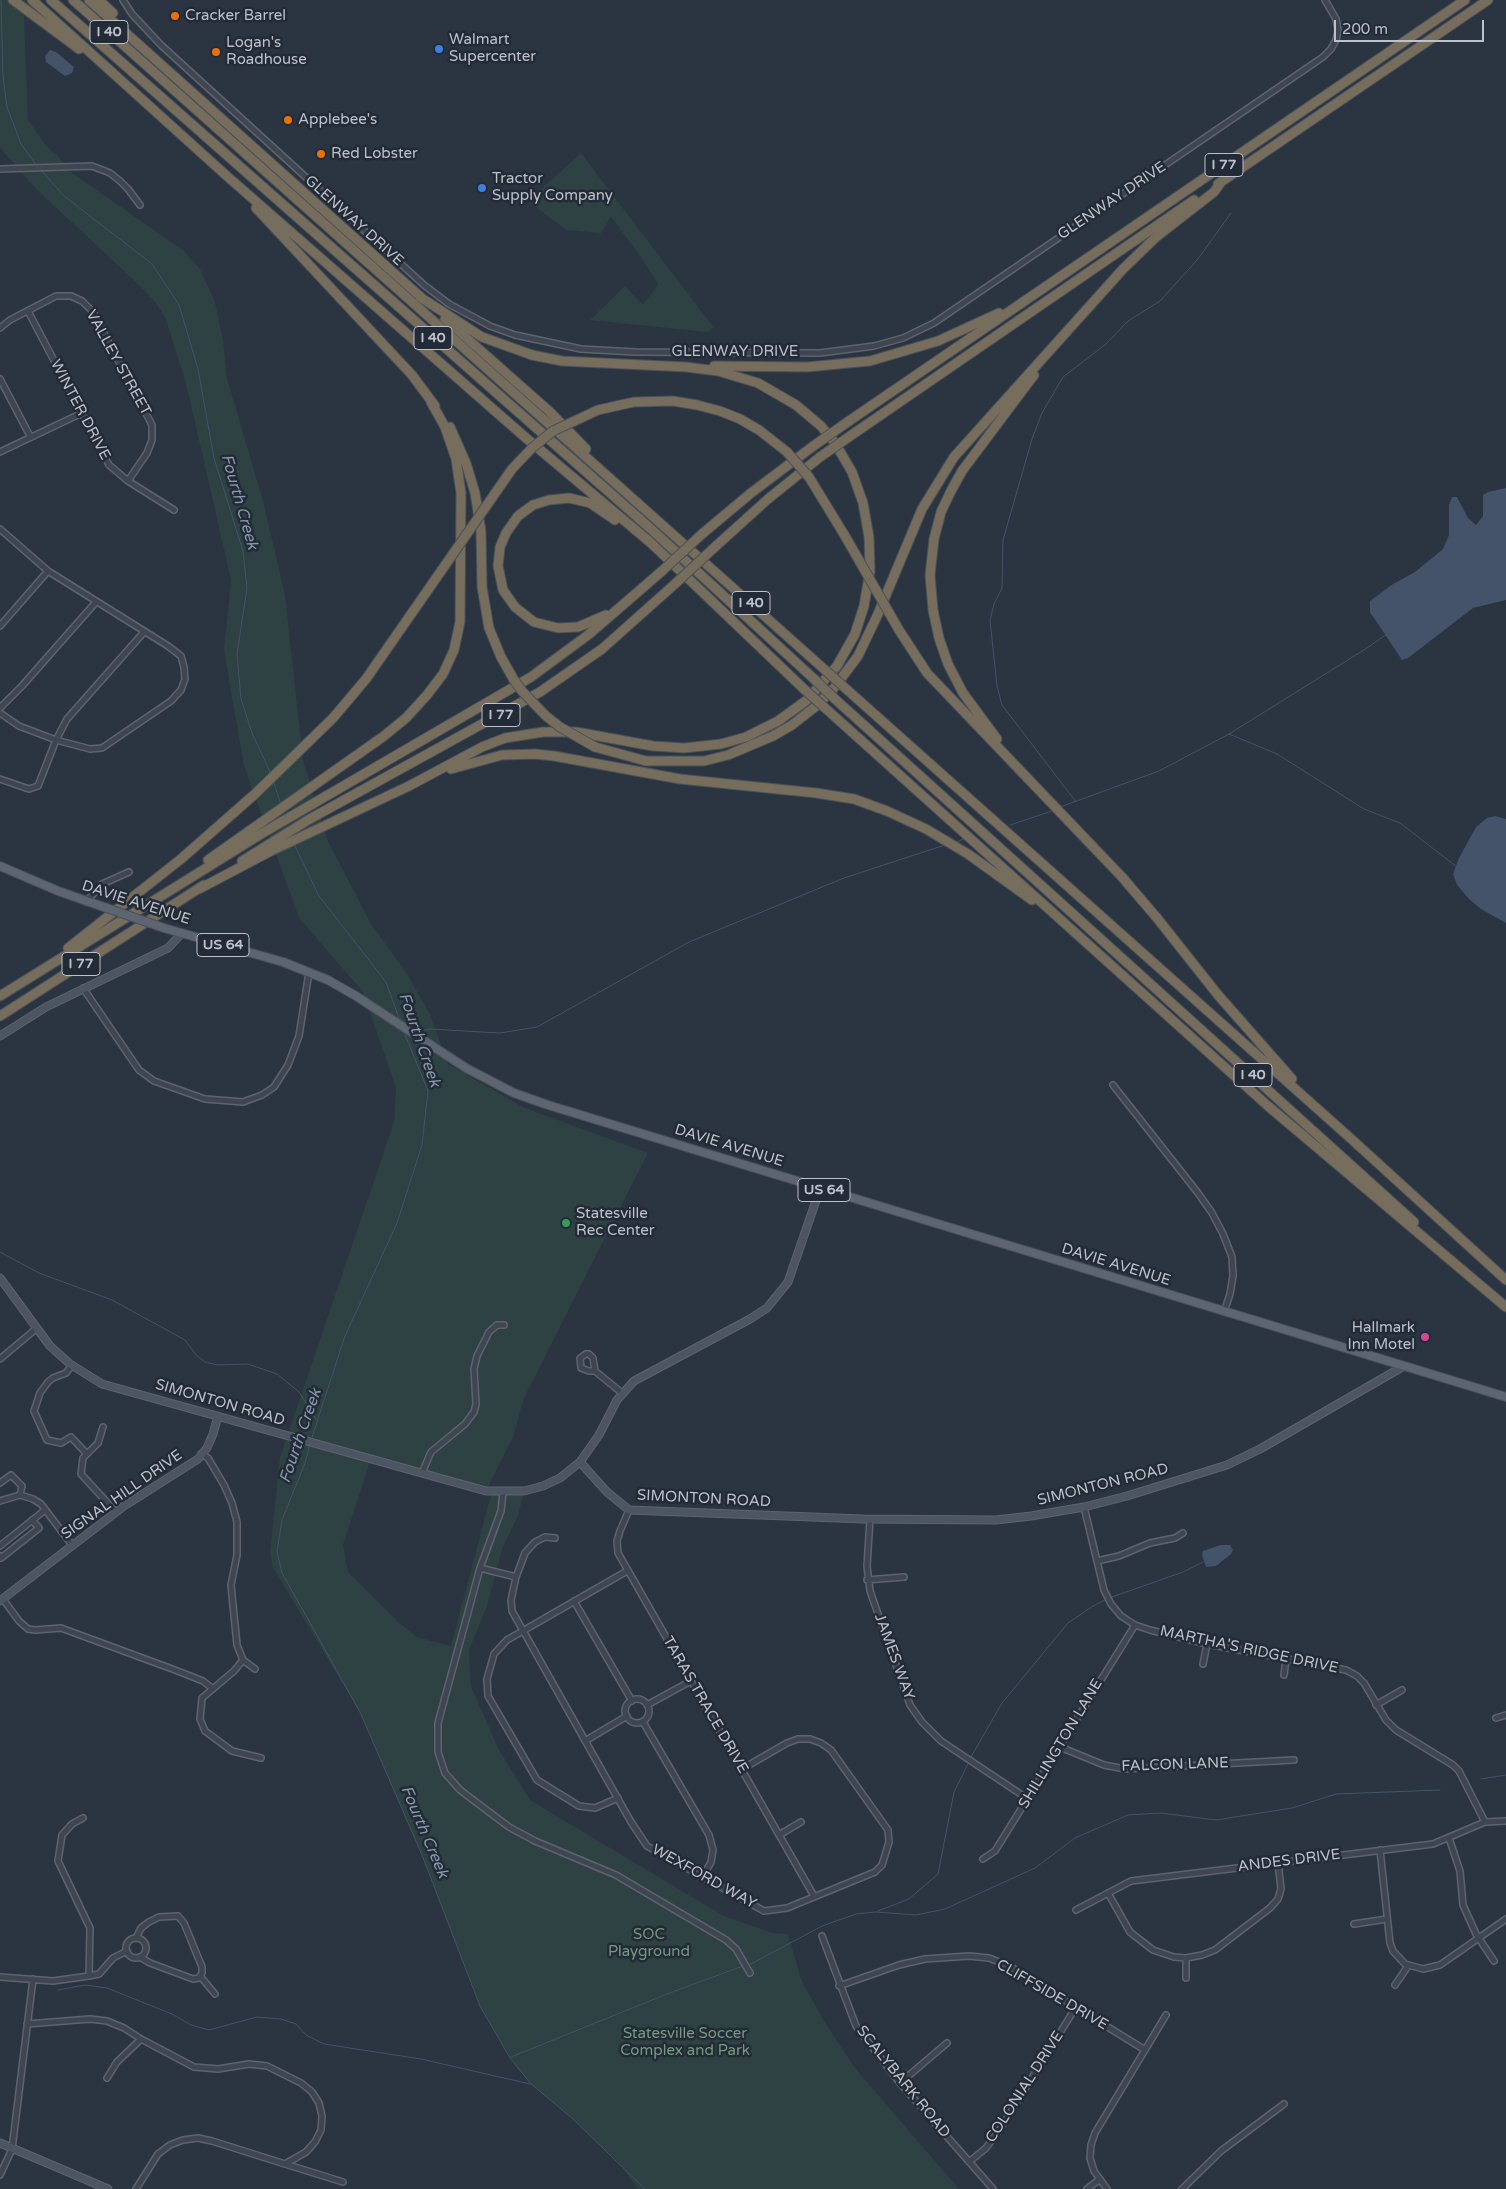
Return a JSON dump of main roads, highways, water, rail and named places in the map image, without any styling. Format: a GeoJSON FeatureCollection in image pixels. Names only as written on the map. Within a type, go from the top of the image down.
{"type":"FeatureCollection","features":[{"type":"Feature","properties":{"kind":"highway"},"geometry":{"type":"LineString","coordinates":[[13,0],[124,83]]}},
{"type":"Feature","properties":{"kind":"highway"},"geometry":{"type":"LineString","coordinates":[[32,0],[228,177],[526,438],[651,543],[805,690],[1268,1106],[1506,1307]]}},
{"type":"Feature","properties":{"kind":"highway","name":"I 40"},"geometry":{"type":"LineString","coordinates":[[51,0],[643,523],[835,699],[1335,1149],[1506,1307]]}},
{"type":"Feature","properties":{"kind":"highway","name":"I 40"},"geometry":{"type":"LineString","coordinates":[[73,0],[1348,1136],[1506,1280]]}},
{"type":"Feature","properties":{"kind":"highway"},"geometry":{"type":"LineString","coordinates":[[89,0],[549,411],[630,495]]}},
{"type":"Feature","properties":{"kind":"highway"},"geometry":{"type":"LineString","coordinates":[[99,0],[167,69]]}},
{"type":"Feature","properties":{"kind":"highway","name":"I 77"},"geometry":{"type":"LineString","coordinates":[[0,996],[266,830],[306,809],[531,678],[625,604],[702,534],[751,493],[812,447],[1465,0]]}},
{"type":"Feature","properties":{"kind":"highway","name":"I 77"},"geometry":{"type":"LineString","coordinates":[[0,1016],[199,888],[271,847],[308,820],[540,692],[602,649],[768,499],[820,457],[1488,0]]}},
{"type":"Feature","properties":{"kind":"highway"},"geometry":{"type":"LineString","coordinates":[[228,177],[326,285],[412,375],[453,431],[466,463],[475,493],[480,531],[484,607],[495,643],[514,680],[546,716],[560,727],[596,747],[646,761],[704,761],[728,755],[773,736],[815,707],[834,688],[858,656],[878,614],[922,509],[954,457],[1075,322],[1155,238],[1214,192],[1221,182]]}},
{"type":"Feature","properties":{"kind":"highway"},"geometry":{"type":"LineString","coordinates":[[271,847],[310,834],[409,786],[489,744],[527,733],[576,732],[672,748],[707,746],[734,741],[767,727],[798,708],[823,683],[846,651],[864,606],[869,581],[870,559],[867,525],[859,490],[839,448],[826,432],[804,411],[778,393],[758,383],[708,369],[562,361],[532,355],[482,336],[420,297]]}},
{"type":"Feature","properties":{"kind":"highway"},"geometry":{"type":"LineString","coordinates":[[653,366],[807,367],[870,361],[938,341],[1024,301]]}},
{"type":"Feature","properties":{"kind":"highway"},"geometry":{"type":"LineString","coordinates":[[1020,769],[963,693],[945,655],[933,610],[930,575],[934,538],[941,512],[962,470],[1075,322]]}},
{"type":"Feature","properties":{"kind":"highway"},"geometry":{"type":"LineString","coordinates":[[32,976],[181,860],[255,794],[328,723],[366,679],[512,469],[532,448],[553,432],[598,410],[634,402],[673,401],[720,410],[759,430],[787,452],[809,477],[899,630],[927,672],[1158,918],[1218,994],[1277,1063],[1348,1136]]}},
{"type":"Feature","properties":{"kind":"highway"},"geometry":{"type":"LineString","coordinates":[[140,908],[384,736],[406,718],[427,696],[443,674],[454,650],[461,615],[461,492],[456,459],[445,427],[431,402]]}},
{"type":"Feature","properties":{"kind":"highway"},"geometry":{"type":"LineString","coordinates":[[625,604],[597,620],[578,627],[558,628],[534,622],[515,608],[503,590],[498,566],[500,547],[506,533],[518,516],[533,505],[549,500],[569,498],[590,503],[651,543]]}},
{"type":"Feature","properties":{"kind":"highway"},"geometry":{"type":"LineString","coordinates":[[409,786],[443,772],[488,758],[518,754],[554,756],[680,779],[837,796],[870,804],[926,830],[968,854],[1034,901],[1148,998]]}},
{"type":"Feature","properties":{"kind":"main road","name":"DAVIE AVENUE"},"geometry":{"type":"LineString","coordinates":[[0,866],[86,902],[181,934],[283,962],[328,980],[356,996],[466,1068],[514,1093],[820,1189],[1506,1397]]}},
{"type":"Feature","properties":{"kind":"water"},"geometry":{"type":"Polygon","coordinates":[[[50,50],[56,52],[74,67],[72,73],[65,76],[46,62],[45,56],[50,50]]]}},
{"type":"Feature","properties":{"kind":"water"},"geometry":{"type":"Polygon","coordinates":[[[1506,488],[1506,600],[1473,608],[1408,658],[1402,660],[1370,612],[1370,601],[1393,584],[1415,572],[1443,549],[1449,535],[1449,505],[1452,497],[1457,497],[1468,518],[1476,525],[1483,516],[1483,495],[1506,488]]]}},
{"type":"Feature","properties":{"kind":"water"},"geometry":{"type":"Polygon","coordinates":[[[1495,816],[1506,819],[1506,923],[1481,909],[1469,899],[1457,885],[1453,874],[1459,858],[1476,827],[1487,818],[1495,816]]]}},
{"type":"Feature","properties":{"kind":"water"},"geometry":{"type":"Polygon","coordinates":[[[1221,1545],[1230,1545],[1233,1550],[1231,1554],[1216,1566],[1206,1567],[1202,1555],[1203,1551],[1221,1545]]]}},
{"type":"Feature","properties":{"kind":"waterway","name":"Fourth Creek"},"geometry":{"type":"LineString","coordinates":[[1,0],[3,76],[7,107],[21,144],[37,166]]}},
{"type":"Feature","properties":{"kind":"waterway","name":"Fourth Creek"},"geometry":{"type":"LineString","coordinates":[[40,169],[64,196],[152,264],[179,305],[198,369],[214,458],[243,551],[247,588],[237,654],[241,699],[252,733],[271,774]]}},
{"type":"Feature","properties":{"kind":"waterway"},"geometry":{"type":"LineString","coordinates":[[1076,802],[1002,705],[997,686],[990,620],[994,604],[1002,588],[1003,540],[1032,439],[1042,413],[1063,377],[1106,344],[1128,321],[1160,301],[1198,259],[1231,213]]}},
{"type":"Feature","properties":{"kind":"waterway"},"geometry":{"type":"LineString","coordinates":[[1060,807],[1159,771],[1229,734],[1387,634]]}},
{"type":"Feature","properties":{"kind":"waterway"},"geometry":{"type":"LineString","coordinates":[[1229,734],[1277,754],[1364,809],[1400,823],[1457,867]]}},
{"type":"Feature","properties":{"kind":"waterway","name":"Fourth Creek"},"geometry":{"type":"LineString","coordinates":[[274,783],[281,805]]}},
{"type":"Feature","properties":{"kind":"waterway"},"geometry":{"type":"LineString","coordinates":[[1010,825],[1052,811]]}},
{"type":"Feature","properties":{"kind":"waterway"},"geometry":{"type":"LineString","coordinates":[[956,842],[964,839]]}},
{"type":"Feature","properties":{"kind":"waterway","name":"Fourth Creek"},"geometry":{"type":"LineString","coordinates":[[294,844],[319,896],[386,982],[400,1021]]}},
{"type":"Feature","properties":{"kind":"waterway"},"geometry":{"type":"LineString","coordinates":[[418,1032],[429,1029],[500,1033],[537,1027],[689,942],[844,878],[945,845]]}},
{"type":"Feature","properties":{"kind":"waterway","name":"Fourth Creek"},"geometry":{"type":"LineString","coordinates":[[311,1440],[345,1336],[397,1223],[422,1145],[428,1091],[404,1032]]}},
{"type":"Feature","properties":{"kind":"waterway"},"geometry":{"type":"LineString","coordinates":[[0,1252],[39,1273],[112,1300],[185,1340],[196,1355],[205,1362],[217,1365],[248,1364],[277,1374],[299,1392],[316,1419]]}},
{"type":"Feature","properties":{"kind":"waterway","name":"Fourth Creek"},"geometry":{"type":"LineString","coordinates":[[310,1444],[305,1463],[282,1520],[277,1552],[282,1573],[360,1712],[422,1855],[480,2006],[510,2058],[531,2084],[573,2119],[645,2189]]}},
{"type":"Feature","properties":{"kind":"waterway"},"geometry":{"type":"LineString","coordinates":[[1112,1597],[1183,1572],[1203,1562]]}},
{"type":"Feature","properties":{"kind":"waterway"},"geometry":{"type":"LineString","coordinates":[[971,1757],[1002,1703],[1068,1623],[1105,1600]]}},
{"type":"Feature","properties":{"kind":"waterway"},"geometry":{"type":"LineString","coordinates":[[878,1911],[909,1899],[938,1874],[954,1792],[968,1764]]}},
{"type":"Feature","properties":{"kind":"waterway"},"geometry":{"type":"LineString","coordinates":[[1481,1779],[1506,1775]]}},
{"type":"Feature","properties":{"kind":"waterway"},"geometry":{"type":"LineString","coordinates":[[751,1964],[822,1926],[856,1914],[876,1912],[916,1915],[945,1909],[1035,1868],[1075,1838],[1128,1815],[1161,1813],[1216,1820],[1292,1808],[1336,1794],[1440,1790]]}},
{"type":"Feature","properties":{"kind":"waterway"},"geometry":{"type":"LineString","coordinates":[[511,2057],[667,1994],[743,1966]]}},
{"type":"Feature","properties":{"kind":"waterway"},"geometry":{"type":"LineString","coordinates":[[58,1990],[85,1985],[107,1988],[172,2014],[191,2025],[209,2030],[257,2017],[281,2019],[296,2024],[306,2035],[324,2044],[421,2059],[530,2084]]}},
{"type":"Feature","properties":{"kind":"place","name":"Cracker Barrel"},"geometry":{"type":"Point","coordinates":[175,16]}},
{"type":"Feature","properties":{"kind":"place","name":"Walmart Supercenter"},"geometry":{"type":"Point","coordinates":[439,49]}},
{"type":"Feature","properties":{"kind":"place","name":"Logan's Roadhouse"},"geometry":{"type":"Point","coordinates":[216,52]}},
{"type":"Feature","properties":{"kind":"place","name":"Applebee's"},"geometry":{"type":"Point","coordinates":[288,120]}},
{"type":"Feature","properties":{"kind":"place","name":"Red Lobster"},"geometry":{"type":"Point","coordinates":[321,154]}},
{"type":"Feature","properties":{"kind":"place","name":"Tractor Supply Company"},"geometry":{"type":"Point","coordinates":[482,188]}},
{"type":"Feature","properties":{"kind":"place","name":"Statesville Rec Center"},"geometry":{"type":"Point","coordinates":[566,1223]}},
{"type":"Feature","properties":{"kind":"place","name":"Hallmark Inn Motel"},"geometry":{"type":"Point","coordinates":[1425,1337]}},
{"type":"Feature","properties":{"kind":"park label","name":"SOC Playground"},"geometry":{"type":"Point","coordinates":[649,1944]}},
{"type":"Feature","properties":{"kind":"park label","name":"Statesville Soccer Complex and Park"},"geometry":{"type":"Point","coordinates":[685,2042]}}]}
